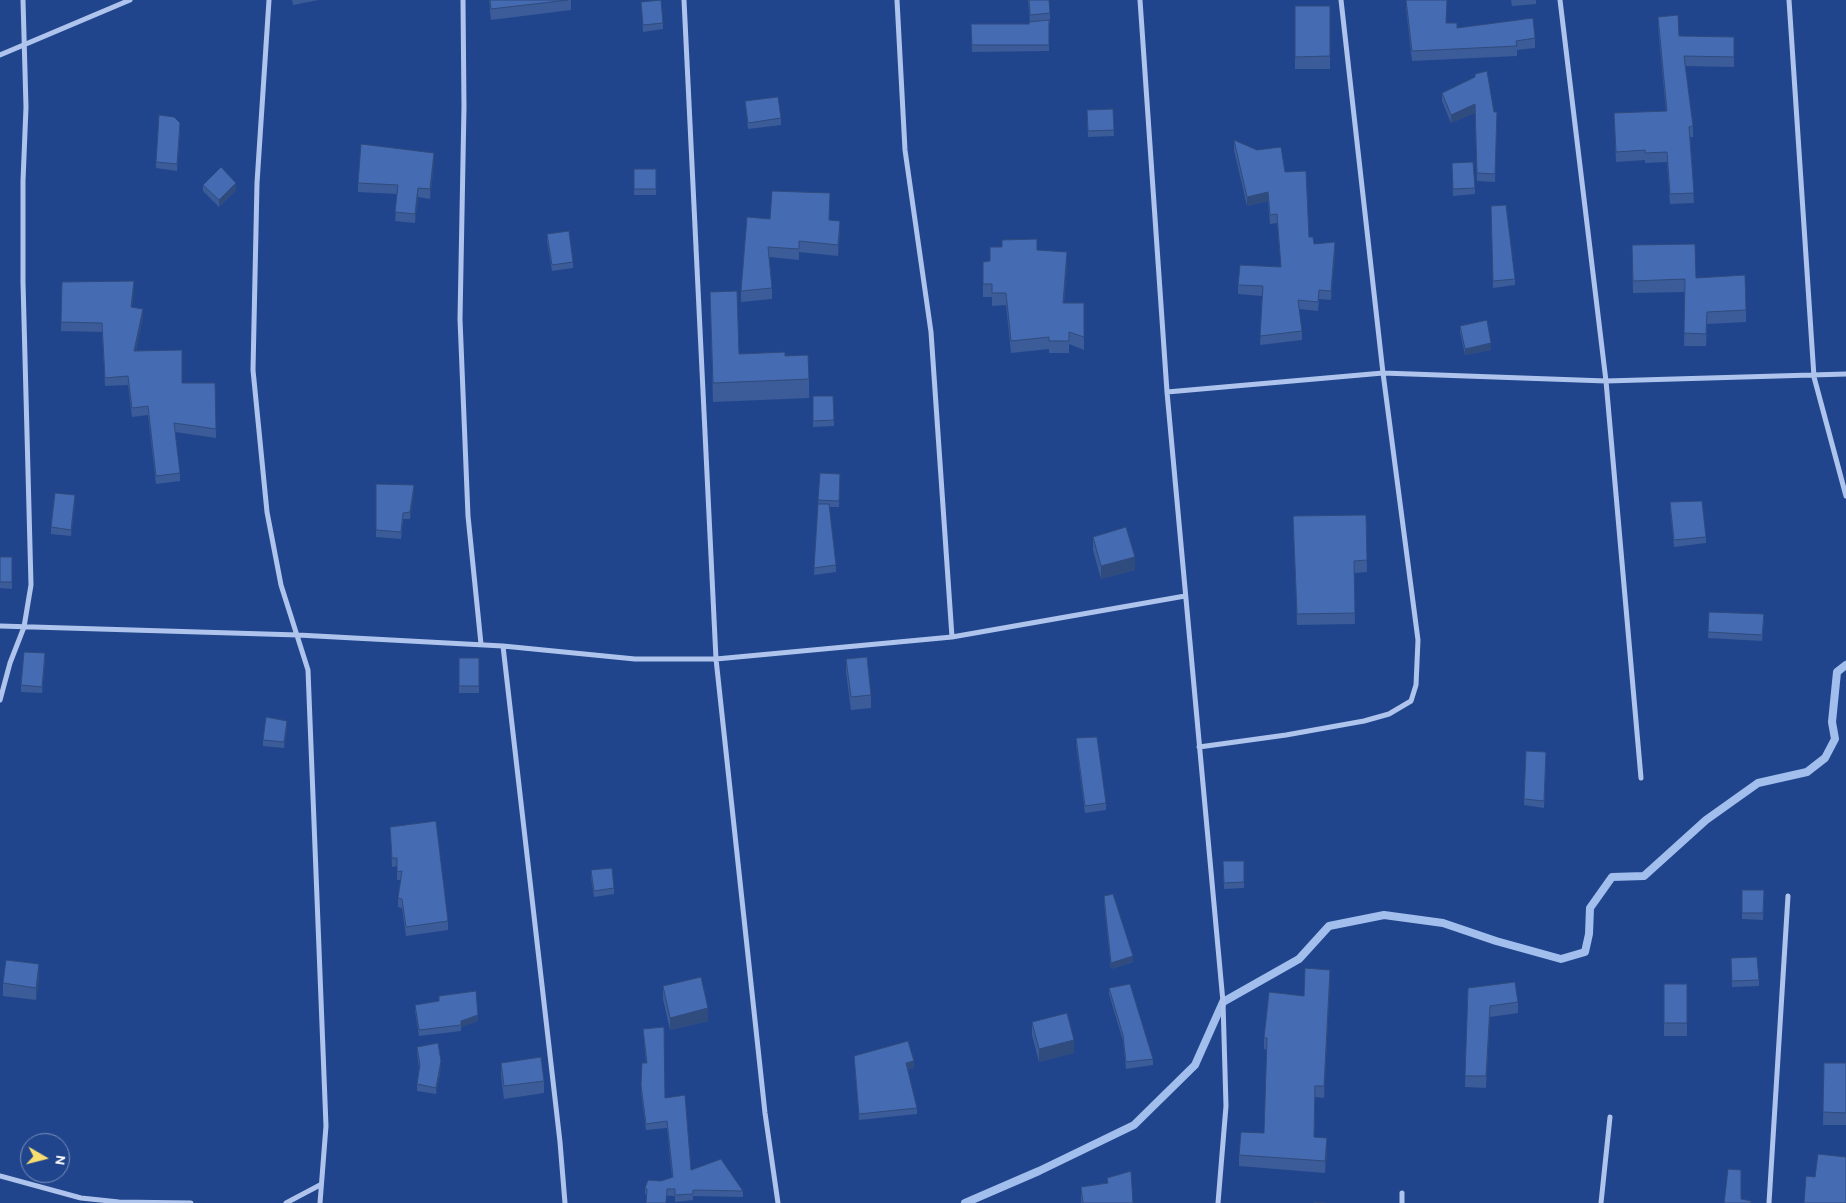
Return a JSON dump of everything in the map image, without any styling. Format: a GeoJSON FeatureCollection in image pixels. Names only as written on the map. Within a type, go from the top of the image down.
{"type":"FeatureCollection","features":[{"type":"Feature","properties":{"kind":"street"},"geometry":{"type":"LineString","coordinates":[[0,700],[10,663],[24,627],[31,585],[23,282],[26,43],[23,0]]}},
{"type":"Feature","properties":{"kind":"street"},"geometry":{"type":"LineString","coordinates":[[0,55],[130,0]]}},
{"type":"Feature","properties":{"kind":"street"},"geometry":{"type":"LineString","coordinates":[[269,0],[257,183],[253,370],[267,512],[281,585],[308,670],[326,1126],[320,1203]]}},
{"type":"Feature","properties":{"kind":"street"},"geometry":{"type":"LineString","coordinates":[[463,0],[464,107],[460,319],[468,516],[481,644]]}},
{"type":"Feature","properties":{"kind":"street"},"geometry":{"type":"LineString","coordinates":[[684,0],[716,659],[765,1113],[778,1203]]}},
{"type":"Feature","properties":{"kind":"street"},"geometry":{"type":"LineString","coordinates":[[897,0],[905,150],[931,332],[952,636]]}},
{"type":"Feature","properties":{"kind":"street"},"geometry":{"type":"LineString","coordinates":[[1140,0],[1166,392],[1223,1002],[1226,1106],[1218,1203]]}},
{"type":"Feature","properties":{"kind":"street"},"geometry":{"type":"LineString","coordinates":[[1199,747],[1286,735],[1364,721],[1389,714],[1411,701],[1416,685],[1418,640],[1383,373],[1342,0]]}},
{"type":"Feature","properties":{"kind":"street"},"geometry":{"type":"LineString","coordinates":[[1560,0],[1606,381],[1641,778]]}},
{"type":"Feature","properties":{"kind":"street"},"geometry":{"type":"LineString","coordinates":[[1789,0],[1814,377],[1846,496]]}},
{"type":"Feature","properties":{"kind":"street"},"geometry":{"type":"LineString","coordinates":[[1166,392],[1383,373],[1606,381],[1814,377],[1846,374]]}},
{"type":"Feature","properties":{"kind":"street"},"geometry":{"type":"LineString","coordinates":[[0,626],[298,635],[481,644],[578,655],[635,659],[716,659],[952,636],[1185,596]]}},
{"type":"Feature","properties":{"kind":"street"},"geometry":{"type":"LineString","coordinates":[[503,646],[559,1132],[565,1203]]}},
{"type":"Feature","properties":{"kind":"street"},"geometry":{"type":"LineString","coordinates":[[1769,1203],[1788,896]]}},
{"type":"Feature","properties":{"kind":"street"},"geometry":{"type":"LineString","coordinates":[[1602,1203],[1610,1117]]}},
{"type":"Feature","properties":{"kind":"street"},"geometry":{"type":"LineString","coordinates":[[0,1176],[81,1198],[118,1202],[192,1203]]}},
{"type":"Feature","properties":{"kind":"street"},"geometry":{"type":"LineString","coordinates":[[286,1203],[320,1185]]}},
{"type":"Feature","properties":{"kind":"street"},"geometry":{"type":"LineString","coordinates":[[1402,1193],[1402,1203]]}},
{"type":"Feature","properties":{"kind":"building"},"geometry":{"type":"Polygon","coordinates":[[[490,0],[568,0],[491,9],[490,0]]]}},
{"type":"Feature","properties":{"kind":"building"},"geometry":{"type":"Polygon","coordinates":[[[661,0],[663,23],[643,25],[641,2],[661,0]]]}},
{"type":"Feature","properties":{"kind":"building"},"geometry":{"type":"Polygon","coordinates":[[[1029,0],[1049,0],[1050,13],[1030,15],[1029,0]]]}},
{"type":"Feature","properties":{"kind":"building"},"geometry":{"type":"Polygon","coordinates":[[[1406,0],[1447,0],[1446,23],[1457,23],[1457,28],[1533,18],[1535,38],[1516,41],[1517,46],[1412,51],[1406,0]]]}},
{"type":"Feature","properties":{"kind":"building"},"geometry":{"type":"Polygon","coordinates":[[[1295,6],[1330,6],[1330,56],[1295,57],[1295,6]]]}},
{"type":"Feature","properties":{"kind":"building"},"geometry":{"type":"Polygon","coordinates":[[[1678,15],[1679,36],[1734,37],[1734,57],[1684,56],[1693,126],[1689,127],[1694,193],[1670,194],[1667,152],[1645,153],[1645,150],[1616,152],[1614,113],[1667,111],[1658,17],[1678,15]]]}},
{"type":"Feature","properties":{"kind":"building"},"geometry":{"type":"Polygon","coordinates":[[[1049,20],[1049,45],[972,45],[971,24],[1029,24],[1029,22],[1049,20]]]}},
{"type":"Feature","properties":{"kind":"building"},"geometry":{"type":"Polygon","coordinates":[[[1487,71],[1494,112],[1497,112],[1495,174],[1477,173],[1475,104],[1451,115],[1442,93],[1475,77],[1475,74],[1487,71]]]}},
{"type":"Feature","properties":{"kind":"building"},"geometry":{"type":"Polygon","coordinates":[[[778,97],[781,118],[748,123],[745,101],[778,97]]]}},
{"type":"Feature","properties":{"kind":"building"},"geometry":{"type":"Polygon","coordinates":[[[1113,109],[1114,130],[1088,131],[1087,110],[1113,109]]]}},
{"type":"Feature","properties":{"kind":"building"},"geometry":{"type":"Polygon","coordinates":[[[159,115],[174,117],[180,123],[177,164],[156,162],[159,115]]]}},
{"type":"Feature","properties":{"kind":"building"},"geometry":{"type":"Polygon","coordinates":[[[1234,140],[1257,150],[1281,147],[1285,172],[1306,171],[1309,237],[1313,237],[1314,244],[1335,242],[1331,291],[1319,290],[1318,302],[1298,300],[1302,331],[1260,336],[1263,286],[1238,285],[1240,265],[1281,267],[1277,214],[1270,215],[1268,192],[1247,197],[1234,140]]]}},
{"type":"Feature","properties":{"kind":"building"},"geometry":{"type":"Polygon","coordinates":[[[361,144],[434,153],[430,189],[418,188],[415,214],[395,212],[398,185],[358,183],[361,144]]]}},
{"type":"Feature","properties":{"kind":"building"},"geometry":{"type":"Polygon","coordinates":[[[1473,162],[1475,188],[1453,189],[1452,163],[1473,162]]]}},
{"type":"Feature","properties":{"kind":"building"},"geometry":{"type":"Polygon","coordinates":[[[221,167],[236,183],[219,200],[203,185],[221,167]]]}},
{"type":"Feature","properties":{"kind":"building"},"geometry":{"type":"Polygon","coordinates":[[[634,169],[656,169],[656,189],[634,189],[634,169]]]}},
{"type":"Feature","properties":{"kind":"building"},"geometry":{"type":"Polygon","coordinates":[[[772,191],[830,193],[829,220],[840,221],[838,245],[799,241],[799,249],[768,247],[772,288],[741,291],[747,217],[770,219],[772,191]]]}},
{"type":"Feature","properties":{"kind":"building"},"geometry":{"type":"Polygon","coordinates":[[[1506,205],[1515,279],[1493,281],[1491,206],[1506,205]]]}},
{"type":"Feature","properties":{"kind":"building"},"geometry":{"type":"Polygon","coordinates":[[[569,231],[573,262],[552,265],[547,234],[569,231]]]}},
{"type":"Feature","properties":{"kind":"building"},"geometry":{"type":"Polygon","coordinates":[[[1037,239],[1037,250],[1067,252],[1063,303],[1084,303],[1084,337],[1069,332],[1069,341],[1049,341],[1049,337],[1011,341],[1006,293],[992,293],[992,284],[983,284],[983,262],[990,261],[990,247],[1002,247],[1002,240],[1037,239]]]}},
{"type":"Feature","properties":{"kind":"building"},"geometry":{"type":"Polygon","coordinates":[[[1695,244],[1696,278],[1745,275],[1746,310],[1707,312],[1706,334],[1684,333],[1685,279],[1633,281],[1632,245],[1695,244]]]}},
{"type":"Feature","properties":{"kind":"building"},"geometry":{"type":"Polygon","coordinates":[[[134,281],[131,307],[143,309],[134,351],[182,350],[182,383],[215,383],[216,429],[174,423],[180,473],[156,476],[148,406],[132,408],[128,376],[105,378],[102,323],[61,322],[62,282],[134,281]]]}},
{"type":"Feature","properties":{"kind":"building"},"geometry":{"type":"Polygon","coordinates":[[[737,291],[739,354],[785,352],[785,356],[808,355],[809,379],[713,383],[710,292],[737,291]]]}},
{"type":"Feature","properties":{"kind":"building"},"geometry":{"type":"Polygon","coordinates":[[[1487,320],[1491,343],[1465,349],[1460,326],[1487,320]]]}},
{"type":"Feature","properties":{"kind":"building"},"geometry":{"type":"Polygon","coordinates":[[[813,396],[833,396],[834,420],[813,421],[813,396]]]}},
{"type":"Feature","properties":{"kind":"building"},"geometry":{"type":"Polygon","coordinates":[[[820,473],[840,474],[839,501],[818,500],[820,473]]]}},
{"type":"Feature","properties":{"kind":"building"},"geometry":{"type":"Polygon","coordinates":[[[376,484],[414,485],[410,512],[403,513],[401,532],[376,530],[376,484]]]}},
{"type":"Feature","properties":{"kind":"building"},"geometry":{"type":"Polygon","coordinates":[[[55,493],[75,495],[71,530],[51,527],[55,493]]]}},
{"type":"Feature","properties":{"kind":"building"},"geometry":{"type":"Polygon","coordinates":[[[1702,501],[1706,537],[1674,540],[1670,502],[1702,501]]]}},
{"type":"Feature","properties":{"kind":"building"},"geometry":{"type":"Polygon","coordinates":[[[818,504],[829,504],[836,565],[814,568],[818,504]]]}},
{"type":"Feature","properties":{"kind":"building"},"geometry":{"type":"Polygon","coordinates":[[[1366,515],[1367,560],[1354,561],[1355,613],[1297,614],[1293,516],[1366,515]]]}},
{"type":"Feature","properties":{"kind":"building"},"geometry":{"type":"Polygon","coordinates":[[[1126,527],[1135,557],[1101,566],[1093,537],[1126,527]]]}},
{"type":"Feature","properties":{"kind":"building"},"geometry":{"type":"Polygon","coordinates":[[[0,557],[12,557],[12,582],[0,582],[0,557]]]}},
{"type":"Feature","properties":{"kind":"building"},"geometry":{"type":"Polygon","coordinates":[[[1709,612],[1764,614],[1762,635],[1708,632],[1709,612]]]}},
{"type":"Feature","properties":{"kind":"building"},"geometry":{"type":"Polygon","coordinates":[[[24,652],[45,653],[42,687],[21,685],[24,652]]]}},
{"type":"Feature","properties":{"kind":"building"},"geometry":{"type":"Polygon","coordinates":[[[867,657],[871,695],[851,697],[846,659],[867,657]]]}},
{"type":"Feature","properties":{"kind":"building"},"geometry":{"type":"Polygon","coordinates":[[[459,658],[479,658],[479,686],[459,686],[459,658]]]}},
{"type":"Feature","properties":{"kind":"building"},"geometry":{"type":"Polygon","coordinates":[[[266,717],[287,721],[284,742],[263,740],[266,717]]]}},
{"type":"Feature","properties":{"kind":"building"},"geometry":{"type":"Polygon","coordinates":[[[1097,737],[1106,803],[1085,806],[1076,738],[1097,737]]]}},
{"type":"Feature","properties":{"kind":"building"},"geometry":{"type":"Polygon","coordinates":[[[1526,751],[1546,752],[1544,801],[1524,799],[1526,751]]]}},
{"type":"Feature","properties":{"kind":"building"},"geometry":{"type":"Polygon","coordinates":[[[436,821],[448,921],[406,927],[402,899],[398,898],[402,871],[397,872],[397,858],[392,858],[390,827],[436,821]]]}},
{"type":"Feature","properties":{"kind":"building"},"geometry":{"type":"Polygon","coordinates":[[[1223,861],[1244,861],[1244,882],[1224,883],[1223,861]]]}},
{"type":"Feature","properties":{"kind":"building"},"geometry":{"type":"Polygon","coordinates":[[[612,868],[614,888],[594,891],[591,870],[612,868]]]}},
{"type":"Feature","properties":{"kind":"building"},"geometry":{"type":"Polygon","coordinates":[[[1742,890],[1764,890],[1763,913],[1742,913],[1742,890]]]}},
{"type":"Feature","properties":{"kind":"building"},"geometry":{"type":"Polygon","coordinates":[[[1113,894],[1133,956],[1111,963],[1104,896],[1113,894]]]}},
{"type":"Feature","properties":{"kind":"building"},"geometry":{"type":"Polygon","coordinates":[[[1757,957],[1759,980],[1732,981],[1731,958],[1757,957]]]}},
{"type":"Feature","properties":{"kind":"building"},"geometry":{"type":"Polygon","coordinates":[[[6,960],[39,964],[36,988],[3,983],[6,960]]]}},
{"type":"Feature","properties":{"kind":"building"},"geometry":{"type":"Polygon","coordinates":[[[1305,968],[1330,970],[1324,1086],[1315,1086],[1314,1137],[1327,1138],[1325,1161],[1239,1155],[1241,1132],[1264,1133],[1267,1038],[1264,1038],[1269,992],[1304,996],[1305,968]]]}},
{"type":"Feature","properties":{"kind":"building"},"geometry":{"type":"Polygon","coordinates":[[[701,977],[708,1008],[670,1018],[663,986],[701,977]]]}},
{"type":"Feature","properties":{"kind":"building"},"geometry":{"type":"Polygon","coordinates":[[[1515,982],[1518,1002],[1490,1006],[1486,1076],[1465,1076],[1468,988],[1515,982]]]}},
{"type":"Feature","properties":{"kind":"building"},"geometry":{"type":"Polygon","coordinates":[[[1130,984],[1153,1059],[1126,1062],[1123,1035],[1109,988],[1130,984]]]}},
{"type":"Feature","properties":{"kind":"building"},"geometry":{"type":"Polygon","coordinates":[[[1664,984],[1687,984],[1687,1023],[1664,1023],[1664,984]]]}},
{"type":"Feature","properties":{"kind":"building"},"geometry":{"type":"Polygon","coordinates":[[[476,991],[478,1015],[461,1021],[461,1025],[419,1030],[415,1005],[439,1001],[439,996],[476,991]]]}},
{"type":"Feature","properties":{"kind":"building"},"geometry":{"type":"Polygon","coordinates":[[[1067,1013],[1074,1040],[1039,1049],[1032,1022],[1067,1013]]]}},
{"type":"Feature","properties":{"kind":"building"},"geometry":{"type":"Polygon","coordinates":[[[664,1027],[665,1098],[685,1095],[691,1170],[721,1159],[743,1191],[693,1190],[693,1194],[675,1195],[675,1189],[667,1189],[666,1203],[646,1203],[647,1189],[645,1188],[648,1180],[661,1181],[673,1177],[667,1121],[646,1124],[641,1085],[642,1063],[647,1063],[643,1029],[664,1027]]]}},
{"type":"Feature","properties":{"kind":"building"},"geometry":{"type":"Polygon","coordinates":[[[908,1041],[914,1061],[906,1063],[917,1108],[859,1114],[854,1056],[908,1041]]]}},
{"type":"Feature","properties":{"kind":"building"},"geometry":{"type":"Polygon","coordinates":[[[438,1043],[441,1061],[436,1088],[417,1084],[420,1065],[417,1047],[438,1043]]]}},
{"type":"Feature","properties":{"kind":"building"},"geometry":{"type":"Polygon","coordinates":[[[541,1057],[544,1081],[504,1086],[501,1063],[541,1057]]]}},
{"type":"Feature","properties":{"kind":"building"},"geometry":{"type":"Polygon","coordinates":[[[1824,1063],[1846,1063],[1846,1113],[1823,1112],[1824,1063]]]}},
{"type":"Feature","properties":{"kind":"building"},"geometry":{"type":"Polygon","coordinates":[[[1818,1154],[1846,1157],[1846,1203],[1804,1203],[1806,1176],[1815,1177],[1818,1154]]]}},
{"type":"Feature","properties":{"kind":"building"},"geometry":{"type":"Polygon","coordinates":[[[1728,1169],[1741,1170],[1741,1199],[1751,1201],[1751,1203],[1724,1203],[1728,1169]]]}},
{"type":"Feature","properties":{"kind":"building"},"geometry":{"type":"Polygon","coordinates":[[[1131,1171],[1133,1203],[1083,1203],[1081,1187],[1108,1183],[1107,1178],[1131,1171]]]}},
{"type":"Feature","properties":{"kind":"waterway"},"geometry":{"type":"LineString","coordinates":[[965,1203],[1039,1171],[1134,1125],[1195,1065],[1223,1002],[1299,959],[1329,926],[1384,915],[1443,923],[1496,941],[1561,959],[1585,952],[1589,934],[1590,908],[1612,877],[1644,876],[1706,820],[1758,783],[1807,772],[1825,758],[1835,739],[1832,722],[1837,672],[1846,665]]}}]}
